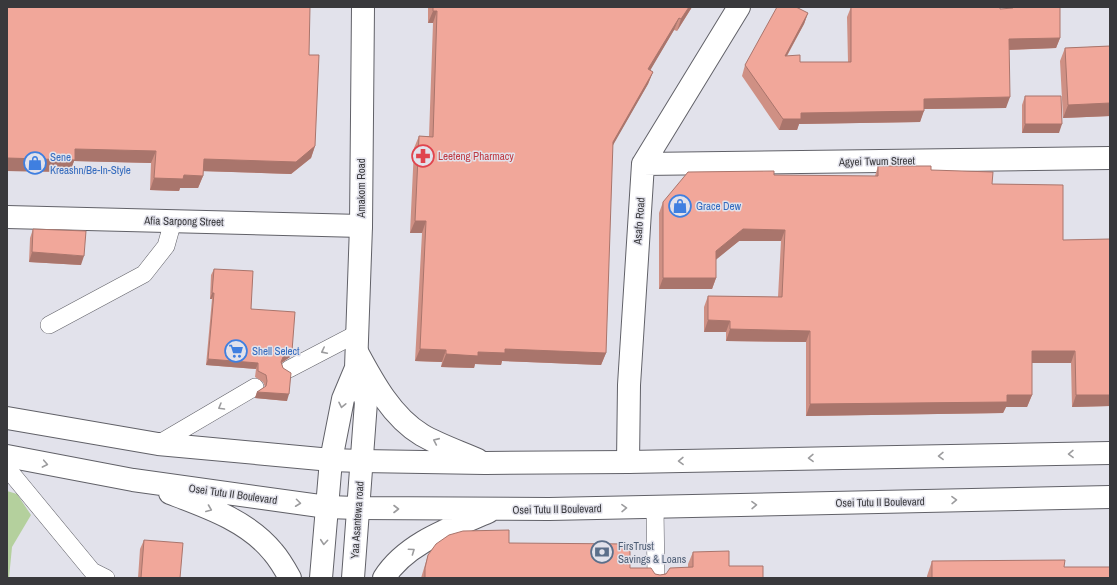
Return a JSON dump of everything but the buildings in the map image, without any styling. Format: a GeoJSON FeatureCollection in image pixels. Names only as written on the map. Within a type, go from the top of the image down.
{"type":"FeatureCollection","features":[{"type":"Feature","properties":{"kind":"main road","name":"Amakom Road"},"geometry":{"type":"LineString","coordinates":[[361,462],[366,402],[357,351],[361,226],[363,7]]}},
{"type":"Feature","properties":{"kind":"main road","name":"Asafo Road"},"geometry":{"type":"LineString","coordinates":[[628,462],[629,385],[643,164],[739,7]]}},
{"type":"Feature","properties":{"kind":"main road","name":"Agyei Twum Street"},"geometry":{"type":"LineString","coordinates":[[643,164],[1110,158]]}},
{"type":"Feature","properties":{"kind":"main road","name":"Afia Sarpong Street"},"geometry":{"type":"LineString","coordinates":[[7,217],[361,226]]}},
{"type":"Feature","properties":{"kind":"main road","name":"Amakom Road"},"geometry":{"type":"LineString","coordinates":[[321,578],[332,460],[343,399],[357,351]]}},
{"type":"Feature","properties":{"kind":"main road"},"geometry":{"type":"LineString","coordinates":[[357,351],[377,390],[412,427],[422,435],[485,463]]}},
{"type":"Feature","properties":{"kind":"main road"},"geometry":{"type":"LineString","coordinates":[[7,418],[158,444],[361,462],[628,462],[1110,453]]}},
{"type":"Feature","properties":{"kind":"main road","name":"Osei Tutu II Boulevard"},"geometry":{"type":"LineString","coordinates":[[7,456],[133,480],[327,507],[495,509],[655,507],[1110,497]]}},
{"type":"Feature","properties":{"kind":"main road","name":"Yaa Asantewa road"},"geometry":{"type":"LineString","coordinates":[[353,578],[361,462]]}},
{"type":"Feature","properties":{"kind":"main road"},"geometry":{"type":"LineString","coordinates":[[133,480],[235,520],[255,534],[273,552],[290,578]]}},
{"type":"Feature","properties":{"kind":"main road"},"geometry":{"type":"LineString","coordinates":[[384,578],[390,568],[432,537],[495,509]]}},
{"type":"Feature","properties":{"kind":"lane"},"geometry":{"type":"LineString","coordinates":[[49,325],[144,274],[166,246],[172,221]]}},
{"type":"Feature","properties":{"kind":"lane"},"geometry":{"type":"LineString","coordinates":[[289,369],[357,351]]}},
{"type":"Feature","properties":{"kind":"lane"},"geometry":{"type":"LineString","coordinates":[[158,444],[255,387]]}},
{"type":"Feature","properties":{"kind":"lane"},"geometry":{"type":"LineString","coordinates":[[7,468],[92,572],[106,578]]}},
{"type":"Feature","properties":{"kind":"lane"},"geometry":{"type":"LineString","coordinates":[[655,507],[656,578]]}},
{"type":"Feature","properties":{"kind":"green space"},"geometry":{"type":"Polygon","coordinates":[[[7,491],[17,494],[31,515],[12,547],[9,578],[7,578],[7,491]]]}},
{"type":"Feature","properties":{"kind":"place","name":"Leeteng Pharmacy"},"geometry":{"type":"Point","coordinates":[423,156]}},
{"type":"Feature","properties":{"kind":"place","name":"Sene Kreashn/Be-In-Style"},"geometry":{"type":"Point","coordinates":[35,163]}},
{"type":"Feature","properties":{"kind":"place","name":"Grace Dew"},"geometry":{"type":"Point","coordinates":[680,206]}},
{"type":"Feature","properties":{"kind":"place","name":"Shell Select"},"geometry":{"type":"Point","coordinates":[236,351]}},
{"type":"Feature","properties":{"kind":"place","name":"FirsTrust Savings & Loans"},"geometry":{"type":"Point","coordinates":[602,552]}}]}
